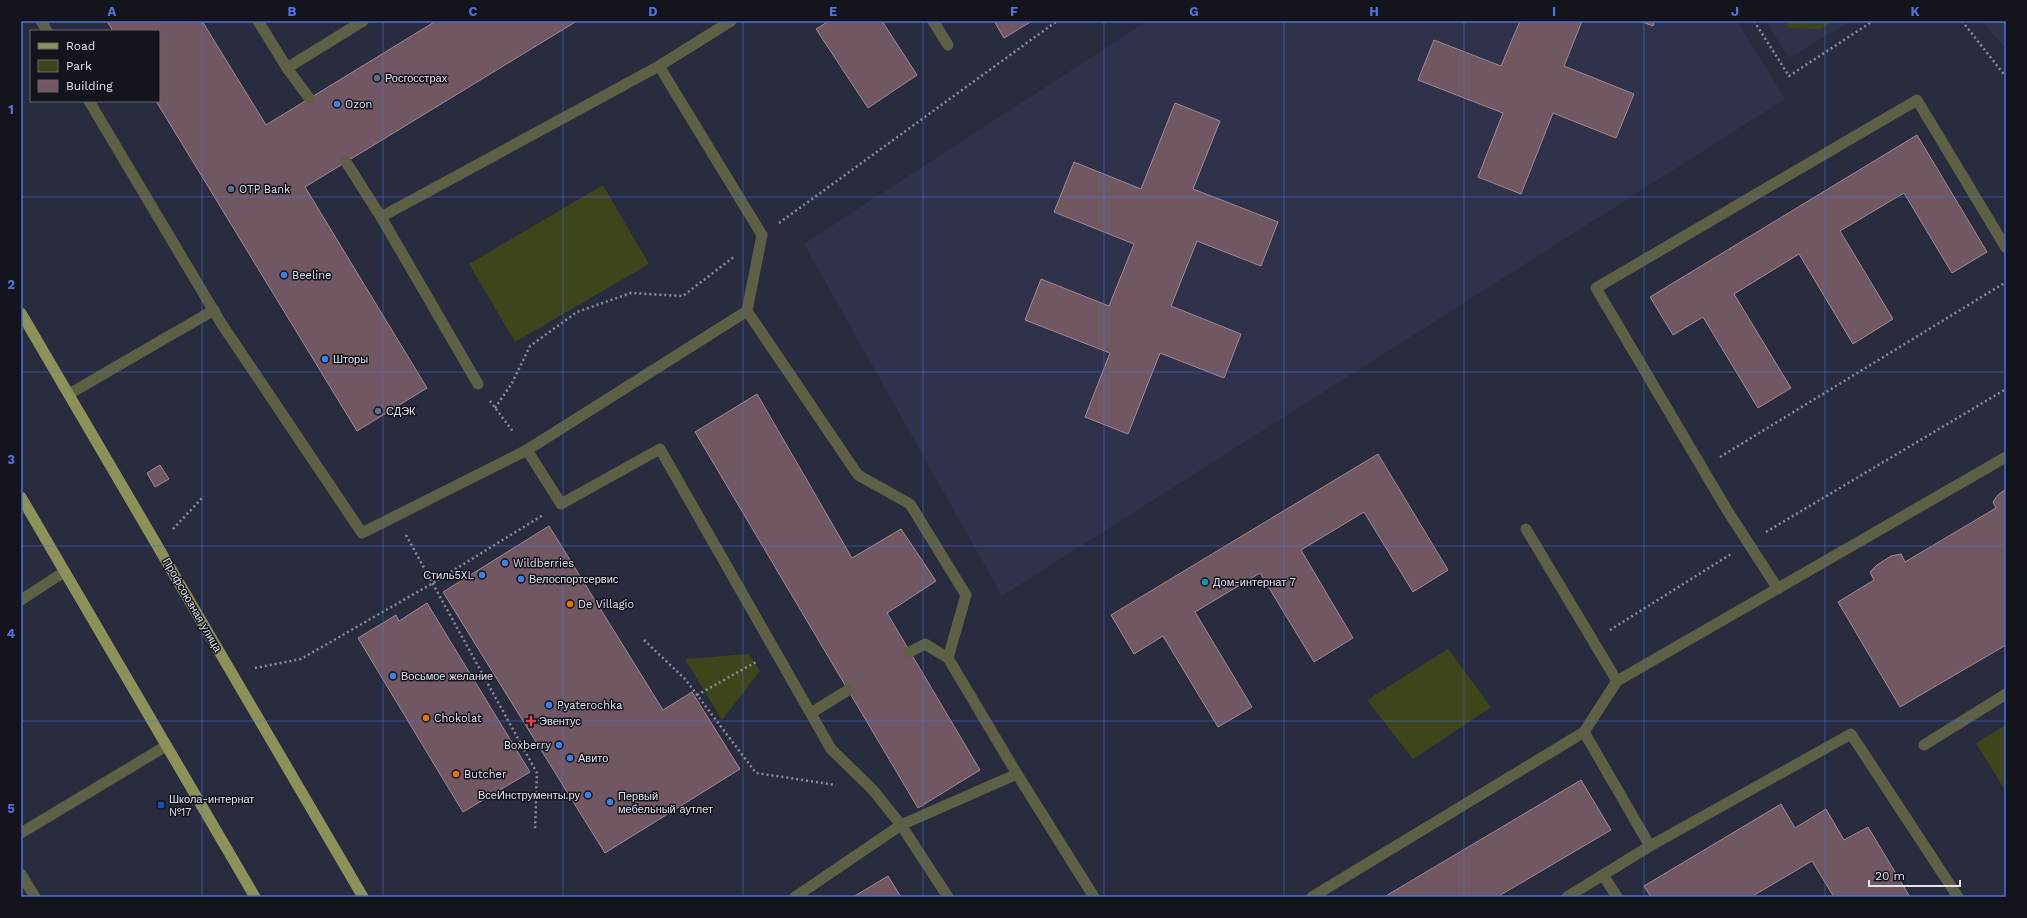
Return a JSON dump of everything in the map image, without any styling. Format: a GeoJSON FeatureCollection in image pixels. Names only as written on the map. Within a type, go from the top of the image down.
{"type":"FeatureCollection","features":[{"type":"Feature","properties":{"kind":"main road","name":"Профсоюзная улица"},"geometry":{"type":"LineString","coordinates":[[21,312],[363,897]]}},
{"type":"Feature","properties":{"kind":"main road"},"geometry":{"type":"LineString","coordinates":[[21,497],[255,897]]}},
{"type":"Feature","properties":{"kind":"lane"},"geometry":{"type":"LineString","coordinates":[[41,21],[46,30]]}},
{"type":"Feature","properties":{"kind":"lane"},"geometry":{"type":"LineString","coordinates":[[258,21],[287,68],[309,98]]}},
{"type":"Feature","properties":{"kind":"lane"},"geometry":{"type":"LineString","coordinates":[[287,68],[363,21]]}},
{"type":"Feature","properties":{"kind":"lane"},"geometry":{"type":"LineString","coordinates":[[381,217],[659,66],[731,21]]}},
{"type":"Feature","properties":{"kind":"lane"},"geometry":{"type":"LineString","coordinates":[[933,21],[948,45]]}},
{"type":"Feature","properties":{"kind":"lane"},"geometry":{"type":"LineString","coordinates":[[659,66],[762,235],[748,311],[858,475],[910,504],[966,595],[948,658]]}},
{"type":"Feature","properties":{"kind":"lane"},"geometry":{"type":"LineString","coordinates":[[1778,589],[1702,468],[1596,288],[1917,100],[2006,248]]}},
{"type":"Feature","properties":{"kind":"lane"},"geometry":{"type":"LineString","coordinates":[[90,102],[214,310],[362,533],[527,450],[748,311]]}},
{"type":"Feature","properties":{"kind":"lane"},"geometry":{"type":"LineString","coordinates":[[346,162],[381,217],[478,384]]}},
{"type":"Feature","properties":{"kind":"lane"},"geometry":{"type":"LineString","coordinates":[[69,394],[214,310]]}},
{"type":"Feature","properties":{"kind":"lane"},"geometry":{"type":"LineString","coordinates":[[527,450],[561,504],[660,449],[831,749],[873,790],[901,825],[948,897]]}},
{"type":"Feature","properties":{"kind":"lane"},"geometry":{"type":"LineString","coordinates":[[1312,897],[1584,732],[1617,681],[2006,457]]}},
{"type":"Feature","properties":{"kind":"lane"},"geometry":{"type":"LineString","coordinates":[[1526,530],[1617,681]]}},
{"type":"Feature","properties":{"kind":"lane"},"geometry":{"type":"LineString","coordinates":[[21,600],[64,572]]}},
{"type":"Feature","properties":{"kind":"lane"},"geometry":{"type":"LineString","coordinates":[[910,652],[926,644],[948,658],[1016,774],[1094,897]]}},
{"type":"Feature","properties":{"kind":"lane"},"geometry":{"type":"LineString","coordinates":[[811,713],[848,690]]}},
{"type":"Feature","properties":{"kind":"lane"},"geometry":{"type":"LineString","coordinates":[[1924,745],[2006,694]]}},
{"type":"Feature","properties":{"kind":"lane"},"geometry":{"type":"LineString","coordinates":[[1584,732],[1650,846]]}},
{"type":"Feature","properties":{"kind":"lane"},"geometry":{"type":"LineString","coordinates":[[1567,897],[1650,846],[1851,734],[1958,897]]}},
{"type":"Feature","properties":{"kind":"lane"},"geometry":{"type":"LineString","coordinates":[[21,833],[166,746]]}},
{"type":"Feature","properties":{"kind":"lane"},"geometry":{"type":"LineString","coordinates":[[795,897],[901,825],[1016,774]]}},
{"type":"Feature","properties":{"kind":"lane"},"geometry":{"type":"LineString","coordinates":[[21,874],[35,897]]}},
{"type":"Feature","properties":{"kind":"lane"},"geometry":{"type":"LineString","coordinates":[[1604,875],[1617,897]]}},
{"type":"Feature","properties":{"kind":"path"},"geometry":{"type":"LineString","coordinates":[[1754,21],[1789,76],[1873,21]]}},
{"type":"Feature","properties":{"kind":"path"},"geometry":{"type":"LineString","coordinates":[[1962,21],[2006,77]]}},
{"type":"Feature","properties":{"kind":"path"},"geometry":{"type":"LineString","coordinates":[[1702,468],[2006,282]]}},
{"type":"Feature","properties":{"kind":"path"},"geometry":{"type":"LineString","coordinates":[[478,384],[527,450]]}},
{"type":"Feature","properties":{"kind":"path"},"geometry":{"type":"LineString","coordinates":[[1592,641],[1748,543],[2006,389]]}},
{"type":"Feature","properties":{"kind":"path"},"geometry":{"type":"LineString","coordinates":[[172,530],[204,496]]}},
{"type":"Feature","properties":{"kind":"path"},"geometry":{"type":"LineString","coordinates":[[249,670],[300,659],[434,583],[561,504]]}},
{"type":"Feature","properties":{"kind":"path"},"geometry":{"type":"LineString","coordinates":[[396,515],[537,773],[535,830]]}},
{"type":"Feature","properties":{"kind":"path"},"geometry":{"type":"LineString","coordinates":[[644,640],[684,678],[756,773],[873,790]]}},
{"type":"Feature","properties":{"kind":"path"},"geometry":{"type":"LineString","coordinates":[[697,695],[775,650]]}},
{"type":"Feature","properties":{"kind":"shaded area"},"geometry":{"type":"Polygon","coordinates":[[[1147,21],[1737,21],[1785,99],[1002,596],[804,244],[1147,21]]]}},
{"type":"Feature","properties":{"kind":"shaded area"},"geometry":{"type":"Polygon","coordinates":[[[1766,21],[1851,21],[1789,58],[1766,21]]]}},
{"type":"Feature","properties":{"kind":"shaded area"},"geometry":{"type":"Polygon","coordinates":[[[1982,21],[2006,21],[2006,49],[1982,21]]]}},
{"type":"Feature","properties":{"kind":"green space"},"geometry":{"type":"Polygon","coordinates":[[[1785,21],[1834,21],[1821,29],[1789,28],[1785,21]]]}},
{"type":"Feature","properties":{"kind":"green space"},"geometry":{"type":"Polygon","coordinates":[[[603,185],[649,264],[515,342],[469,264],[603,185]]]}},
{"type":"Feature","properties":{"kind":"green space"},"geometry":{"type":"Polygon","coordinates":[[[1448,649],[1491,707],[1413,759],[1367,700],[1448,649]]]}},
{"type":"Feature","properties":{"kind":"green space"},"geometry":{"type":"Polygon","coordinates":[[[749,654],[760,671],[722,720],[685,659],[749,654]]]}},
{"type":"Feature","properties":{"kind":"green space"},"geometry":{"type":"Polygon","coordinates":[[[2006,725],[2006,792],[1976,743],[2006,725]]]}},
{"type":"Feature","properties":{"kind":"building"},"geometry":{"type":"Polygon","coordinates":[[[107,21],[202,21],[266,125],[436,21],[577,21],[305,187],[427,388],[357,431],[157,102],[160,102],[160,30],[112,30],[107,21]]]}},
{"type":"Feature","properties":{"kind":"building"},"geometry":{"type":"Polygon","coordinates":[[[829,21],[882,21],[917,75],[868,108],[816,29],[829,21]]]}},
{"type":"Feature","properties":{"kind":"building"},"geometry":{"type":"Polygon","coordinates":[[[994,21],[1032,21],[1004,38],[994,21]]]}},
{"type":"Feature","properties":{"kind":"building"},"geometry":{"type":"Polygon","coordinates":[[[1520,21],[1582,21],[1564,66],[1634,94],[1616,138],[1553,113],[1521,194],[1478,177],[1503,113],[1418,80],[1434,40],[1501,66],[1520,21]]]}},
{"type":"Feature","properties":{"kind":"building"},"geometry":{"type":"Polygon","coordinates":[[[1640,21],[1655,21],[1653,26],[1640,21]]]}},
{"type":"Feature","properties":{"kind":"building"},"geometry":{"type":"Polygon","coordinates":[[[1175,103],[1220,121],[1193,189],[1278,222],[1261,266],[1197,241],[1171,306],[1241,334],[1224,378],[1160,353],[1128,434],[1085,417],[1110,353],[1025,320],[1041,279],[1109,306],[1134,244],[1054,212],[1074,162],[1141,189],[1175,103]]]}},
{"type":"Feature","properties":{"kind":"building"},"geometry":{"type":"Polygon","coordinates":[[[1917,135],[1987,252],[1952,273],[1904,193],[1840,231],[1893,319],[1853,344],[1799,254],[1734,294],[1791,388],[1758,408],[1703,317],[1673,335],[1650,297],[1917,135]]]}},
{"type":"Feature","properties":{"kind":"building"},"geometry":{"type":"Polygon","coordinates":[[[757,394],[852,558],[901,529],[936,581],[887,613],[980,770],[918,808],[695,432],[757,394]]]}},
{"type":"Feature","properties":{"kind":"building","name":"Дом-интернат 7"},"geometry":{"type":"Polygon","coordinates":[[[1378,454],[1448,570],[1413,592],[1364,512],[1301,550],[1353,638],[1314,662],[1260,573],[1195,612],[1252,707],[1218,727],[1163,636],[1134,654],[1111,615],[1378,454]]]}},
{"type":"Feature","properties":{"kind":"building"},"geometry":{"type":"Polygon","coordinates":[[[160,465],[169,479],[155,487],[147,473],[160,465]]]}},
{"type":"Feature","properties":{"kind":"building"},"geometry":{"type":"Polygon","coordinates":[[[2006,489],[2006,645],[1900,707],[1838,602],[1874,580],[1870,572],[1877,565],[1891,556],[1901,554],[1905,562],[1996,508],[1993,502],[1998,495],[2006,489]]]}},
{"type":"Feature","properties":{"kind":"building"},"geometry":{"type":"Polygon","coordinates":[[[549,526],[663,710],[692,692],[740,769],[605,853],[443,592],[549,526]]]}},
{"type":"Feature","properties":{"kind":"building"},"geometry":{"type":"Polygon","coordinates":[[[427,603],[530,772],[463,812],[358,638],[396,615],[399,621],[427,603]]]}},
{"type":"Feature","properties":{"kind":"building"},"geometry":{"type":"Polygon","coordinates":[[[1581,780],[1611,830],[1497,897],[1384,897],[1581,780]]]}},
{"type":"Feature","properties":{"kind":"building"},"geometry":{"type":"Polygon","coordinates":[[[1781,804],[1795,828],[1826,809],[1844,840],[1868,827],[1910,897],[1834,897],[1812,861],[1751,897],[1651,897],[1644,886],[1781,804]]]}},
{"type":"Feature","properties":{"kind":"building"},"geometry":{"type":"Polygon","coordinates":[[[888,876],[901,897],[853,897],[888,876]]]}},
{"type":"Feature","properties":{"kind":"place","name":"Росгосстрах"},"geometry":{"type":"Point","coordinates":[377,78]}},
{"type":"Feature","properties":{"kind":"place","name":"Ozon"},"geometry":{"type":"Point","coordinates":[337,104]}},
{"type":"Feature","properties":{"kind":"place","name":"OTP Bank"},"geometry":{"type":"Point","coordinates":[231,189]}},
{"type":"Feature","properties":{"kind":"place","name":"Beeline"},"geometry":{"type":"Point","coordinates":[284,275]}},
{"type":"Feature","properties":{"kind":"place","name":"Шторы"},"geometry":{"type":"Point","coordinates":[325,359]}},
{"type":"Feature","properties":{"kind":"place","name":"СДЭК"},"geometry":{"type":"Point","coordinates":[378,411]}},
{"type":"Feature","properties":{"kind":"place","name":"Wildberries"},"geometry":{"type":"Point","coordinates":[505,563]}},
{"type":"Feature","properties":{"kind":"place","name":"Стиль5XL"},"geometry":{"type":"Point","coordinates":[482,575]}},
{"type":"Feature","properties":{"kind":"place","name":"Велоспортсервис"},"geometry":{"type":"Point","coordinates":[521,579]}},
{"type":"Feature","properties":{"kind":"place","name":"Дом-интернат 7"},"geometry":{"type":"Point","coordinates":[1205,582]}},
{"type":"Feature","properties":{"kind":"place","name":"De Villagio"},"geometry":{"type":"Point","coordinates":[570,604]}},
{"type":"Feature","properties":{"kind":"place","name":"Восьмое желание"},"geometry":{"type":"Point","coordinates":[393,676]}},
{"type":"Feature","properties":{"kind":"place","name":"Pyaterochka"},"geometry":{"type":"Point","coordinates":[549,705]}},
{"type":"Feature","properties":{"kind":"place","name":"Chokolat"},"geometry":{"type":"Point","coordinates":[426,718]}},
{"type":"Feature","properties":{"kind":"place","name":"Эвентус"},"geometry":{"type":"Point","coordinates":[531,721]}},
{"type":"Feature","properties":{"kind":"place","name":"Boxberry"},"geometry":{"type":"Point","coordinates":[559,745]}},
{"type":"Feature","properties":{"kind":"place","name":"Авито"},"geometry":{"type":"Point","coordinates":[570,758]}},
{"type":"Feature","properties":{"kind":"place","name":"Butcher"},"geometry":{"type":"Point","coordinates":[456,774]}},
{"type":"Feature","properties":{"kind":"place","name":"ВсеИнструменты.ру"},"geometry":{"type":"Point","coordinates":[588,795]}},
{"type":"Feature","properties":{"kind":"place","name":"Первый мебельный аутлет"},"geometry":{"type":"Point","coordinates":[610,802]}},
{"type":"Feature","properties":{"kind":"place","name":"Школа-интернат №17"},"geometry":{"type":"Point","coordinates":[161,805]}}]}
